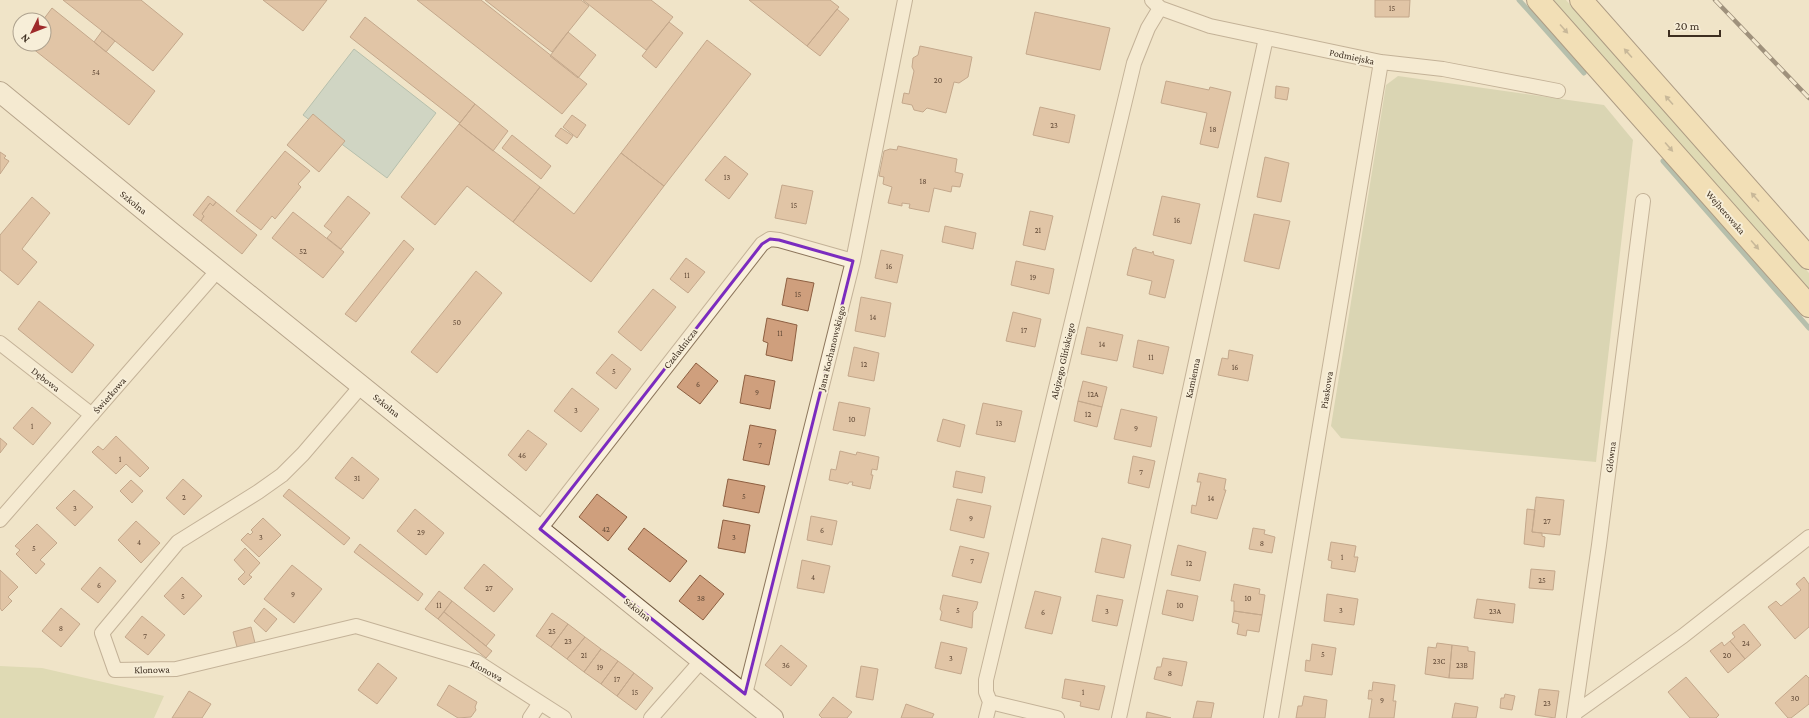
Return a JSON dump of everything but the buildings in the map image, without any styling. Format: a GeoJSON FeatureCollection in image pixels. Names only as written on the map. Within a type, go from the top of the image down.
{"type":"FeatureCollection","features":[{"type":"Feature","properties":{"kind":"main road","name":"Wejherowska"},"geometry":{"type":"LineString","coordinates":[[1538,0],[1809,306]]}},
{"type":"Feature","properties":{"kind":"main road"},"geometry":{"type":"LineString","coordinates":[[1580,0],[1809,258]]}},
{"type":"Feature","properties":{"kind":"street","name":"Jana Kochanowskiego"},"geometry":{"type":"LineString","coordinates":[[744,694],[853,261],[905,0]]}},
{"type":"Feature","properties":{"kind":"street","name":"Podmiejska"},"geometry":{"type":"LineString","coordinates":[[1156,4],[1210,26],[1381,62],[1443,69],[1558,91]]}},
{"type":"Feature","properties":{"kind":"street","name":"Alojzego Glińskiego"},"geometry":{"type":"LineString","coordinates":[[986,718],[990,702],[986,692],[986,680],[1134,63],[1156,4]]}},
{"type":"Feature","properties":{"kind":"street","name":"Kamienna"},"geometry":{"type":"LineString","coordinates":[[1119,718],[1266,38]]}},
{"type":"Feature","properties":{"kind":"street","name":"Piaskowa"},"geometry":{"type":"LineString","coordinates":[[1271,718],[1381,62]]}},
{"type":"Feature","properties":{"kind":"street","name":"Szkolna"},"geometry":{"type":"LineString","coordinates":[[0,92],[773,718]]}},
{"type":"Feature","properties":{"kind":"street","name":"Główna"},"geometry":{"type":"LineString","coordinates":[[1575,716],[1598,553],[1643,200]]}},
{"type":"Feature","properties":{"kind":"street","name":"Czeladnicza"},"geometry":{"type":"LineString","coordinates":[[540,529],[762,244],[770,239],[779,240],[853,261]]}},
{"type":"Feature","properties":{"kind":"street","name":"Świerkowa"},"geometry":{"type":"LineString","coordinates":[[0,520],[218,270]]}},
{"type":"Feature","properties":{"kind":"street","name":"Dębowa"},"geometry":{"type":"LineString","coordinates":[[0,343],[92,415]]}},
{"type":"Feature","properties":{"kind":"street","name":"Klonowa"},"geometry":{"type":"LineString","coordinates":[[362,385],[303,454],[282,475],[258,492],[178,542],[102,633],[115,670],[176,669],[356,626],[477,662],[564,718]]}},
{"type":"Feature","properties":{"kind":"street","name":"Główna"},"geometry":{"type":"LineString","coordinates":[[1575,716],[1683,636],[1809,537]]}},
{"type":"Feature","properties":{"kind":"street"},"geometry":{"type":"LineString","coordinates":[[652,718],[702,660]]}},
{"type":"Feature","properties":{"kind":"street"},"geometry":{"type":"LineString","coordinates":[[990,702],[1057,718]]}},
{"type":"Feature","properties":{"kind":"street"},"geometry":{"type":"LineString","coordinates":[[530,718],[540,703]]}},
{"type":"Feature","properties":{"kind":"highlighted area"},"geometry":{"type":"Polygon","coordinates":[[[770,239],[779,240],[853,261],[745,694],[540,529],[762,244],[770,239]]]}},
{"type":"Feature","properties":{"kind":"green space"},"geometry":{"type":"Polygon","coordinates":[[[1549,0],[1566,0],[1809,273],[1809,293],[1549,0]]]}},
{"type":"Feature","properties":{"kind":"green space"},"geometry":{"type":"Polygon","coordinates":[[[1398,76],[1604,105],[1633,140],[1596,462],[1341,438],[1331,426],[1386,85],[1398,76]]]}},
{"type":"Feature","properties":{"kind":"green space"},"geometry":{"type":"Polygon","coordinates":[[[0,666],[42,668],[164,696],[154,718],[0,718],[0,666]]]}},
{"type":"Feature","properties":{"kind":"water"},"geometry":{"type":"Polygon","coordinates":[[[354,49],[436,113],[387,178],[303,115],[354,49]]]}},
{"type":"Feature","properties":{"kind":"waterway"},"geometry":{"type":"LineString","coordinates":[[1519,0],[1584,73]]}},
{"type":"Feature","properties":{"kind":"waterway"},"geometry":{"type":"LineString","coordinates":[[1663,161],[1809,328]]}},
{"type":"Feature","properties":{"kind":"railway"},"geometry":{"type":"LineString","coordinates":[[1715,0],[1809,98]]}}]}
